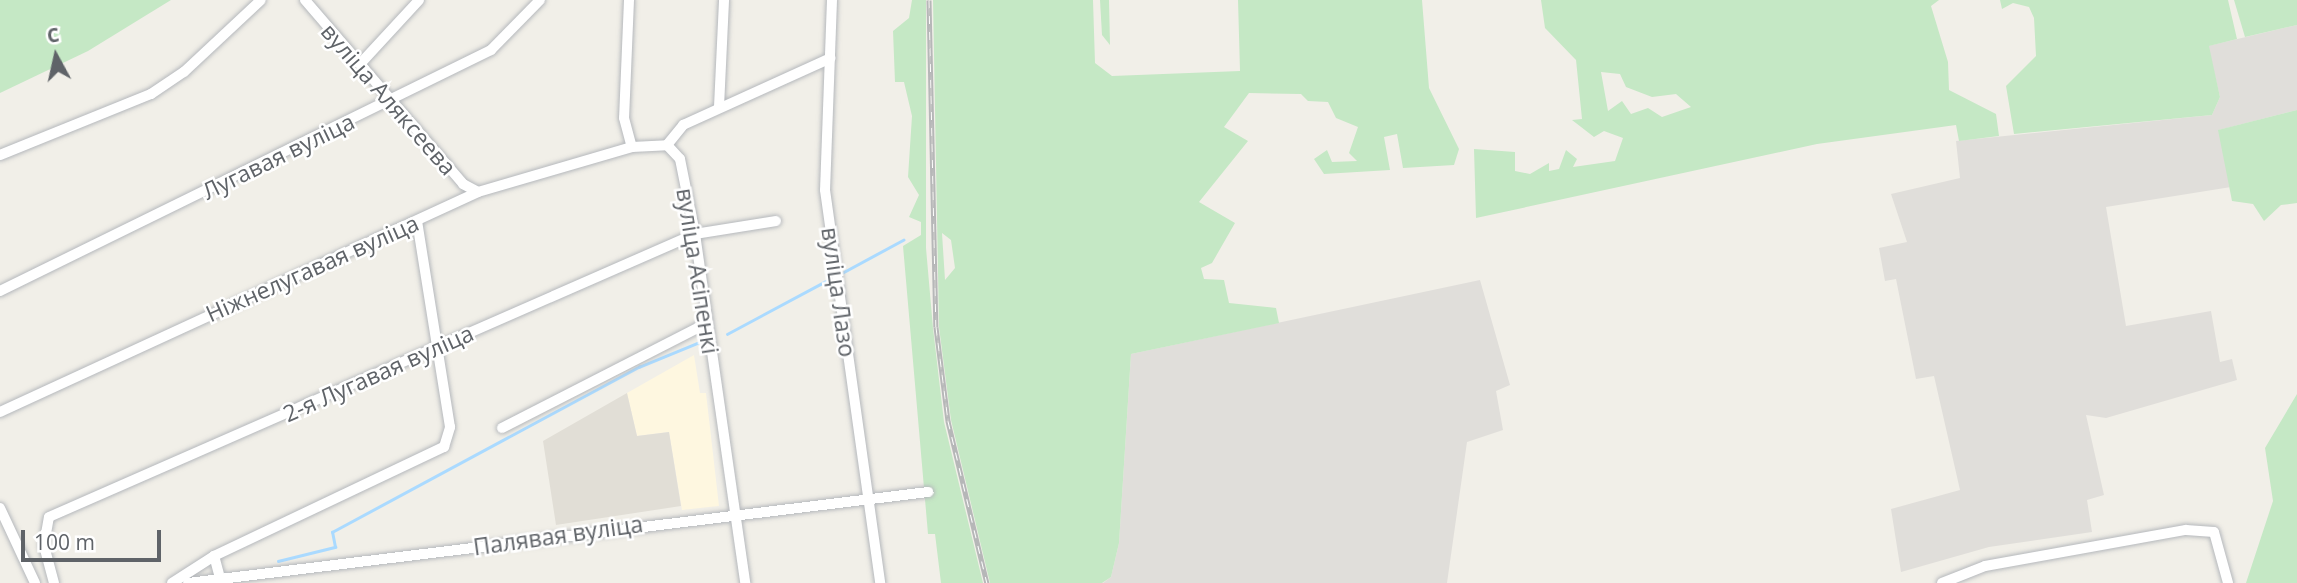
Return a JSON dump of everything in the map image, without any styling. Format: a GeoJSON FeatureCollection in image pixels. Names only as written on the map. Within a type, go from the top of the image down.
{"type":"FeatureCollection","features":[{"type":"Feature","properties":{"kind":"street"},"geometry":{"type":"LineString","coordinates":[[0,155],[150,94],[184,72],[261,0]]}},
{"type":"Feature","properties":{"kind":"street","name":"вуліца Аляксеева"},"geometry":{"type":"LineString","coordinates":[[305,0],[463,184],[478,191]]}},
{"type":"Feature","properties":{"kind":"street"},"geometry":{"type":"LineString","coordinates":[[360,64],[419,0]]}},
{"type":"Feature","properties":{"kind":"street","name":"Лугавая вуліца"},"geometry":{"type":"LineString","coordinates":[[0,291],[491,50],[540,0]]}},
{"type":"Feature","properties":{"kind":"street"},"geometry":{"type":"LineString","coordinates":[[629,0],[624,118],[632,147],[667,145],[683,125],[831,58]]}},
{"type":"Feature","properties":{"kind":"street"},"geometry":{"type":"LineString","coordinates":[[719,107],[724,0]]}},
{"type":"Feature","properties":{"kind":"street","name":"вуліца Лазо"},"geometry":{"type":"LineString","coordinates":[[832,0],[825,190],[880,583]]}},
{"type":"Feature","properties":{"kind":"street","name":"вуліца Асіпенкі"},"geometry":{"type":"LineString","coordinates":[[667,145],[680,159],[695,234],[745,583]]}},
{"type":"Feature","properties":{"kind":"street","name":"Ніжнелугавая вуліца"},"geometry":{"type":"LineString","coordinates":[[0,412],[478,191],[632,147]]}},
{"type":"Feature","properties":{"kind":"street"},"geometry":{"type":"LineString","coordinates":[[172,583],[214,556],[444,447],[450,427],[434,349],[416,221]]}},
{"type":"Feature","properties":{"kind":"street","name":"2-я Лугавая вуліца"},"geometry":{"type":"LineString","coordinates":[[54,583],[44,545],[49,517],[695,234],[776,221]]}},
{"type":"Feature","properties":{"kind":"street"},"geometry":{"type":"LineString","coordinates":[[502,428],[707,323]]}},
{"type":"Feature","properties":{"kind":"street","name":"Палявая вуліца"},"geometry":{"type":"LineString","coordinates":[[188,583],[735,511],[928,492]]}},
{"type":"Feature","properties":{"kind":"street"},"geometry":{"type":"LineString","coordinates":[[0,508],[35,583]]}},
{"type":"Feature","properties":{"kind":"street"},"geometry":{"type":"LineString","coordinates":[[1942,583],[1985,566],[2105,540],[2214,532],[2228,583]]}},
{"type":"Feature","properties":{"kind":"street"},"geometry":{"type":"LineString","coordinates":[[214,556],[220,578]]}},
{"type":"Feature","properties":{"kind":"shaded area"},"geometry":{"type":"Polygon","coordinates":[[[2297,25],[2297,110],[2219,130],[2231,187],[2106,207],[2126,326],[2211,311],[2220,362],[2232,359],[2237,380],[2106,418],[2086,415],[2104,495],[2087,500],[2092,532],[1989,547],[1901,572],[1891,509],[1960,490],[1934,376],[1916,379],[1896,279],[1885,281],[1879,248],[1907,242],[1891,194],[1960,178],[1956,141],[2212,115],[2220,97],[2208,46],[2297,25]]]}},
{"type":"Feature","properties":{"kind":"shaded area"},"geometry":{"type":"Polygon","coordinates":[[[1480,280],[1510,385],[1496,391],[1503,430],[1467,442],[1447,583],[1103,583],[1111,577],[1119,543],[1131,354],[1480,280]]]}},
{"type":"Feature","properties":{"kind":"shaded area"},"geometry":{"type":"Polygon","coordinates":[[[694,355],[700,393],[706,393],[719,506],[682,510],[669,432],[637,436],[627,393],[694,355]]]}},
{"type":"Feature","properties":{"kind":"shaded area"},"geometry":{"type":"Polygon","coordinates":[[[627,393],[637,436],[669,432],[681,506],[556,525],[543,441],[627,393]]]}},
{"type":"Feature","properties":{"kind":"green space"},"geometry":{"type":"Polygon","coordinates":[[[0,0],[171,0],[88,51],[0,93],[0,0]]]}},
{"type":"Feature","properties":{"kind":"green space"},"geometry":{"type":"Polygon","coordinates":[[[912,0],[926,0],[926,248],[944,422],[983,583],[941,583],[935,534],[928,534],[903,246],[921,235],[921,222],[909,217],[919,195],[908,177],[912,116],[904,82],[895,82],[893,31],[909,18],[912,0]]]}},
{"type":"Feature","properties":{"kind":"green space"},"geometry":{"type":"Polygon","coordinates":[[[933,0],[1093,0],[1095,63],[1112,76],[1240,71],[1238,0],[1422,0],[1429,88],[1459,149],[1454,165],[1403,168],[1397,134],[1384,137],[1390,170],[1324,174],[1314,159],[1327,150],[1332,162],[1357,161],[1349,153],[1358,127],[1336,118],[1328,102],[1308,101],[1301,94],[1249,93],[1224,127],[1248,141],[1199,202],[1235,223],[1212,263],[1201,268],[1204,279],[1224,280],[1229,303],[1276,308],[1279,323],[1131,354],[1119,543],[1111,577],[1102,583],[990,583],[951,420],[939,327],[933,0]],[[942,233],[945,280],[955,268],[951,240],[942,233]]]}},
{"type":"Feature","properties":{"kind":"green space"},"geometry":{"type":"Polygon","coordinates":[[[1100,0],[1109,0],[1110,45],[1102,35],[1100,0]]]}},
{"type":"Feature","properties":{"kind":"green space"},"geometry":{"type":"Polygon","coordinates":[[[1541,0],[1939,0],[1931,6],[1948,62],[1949,90],[1996,114],[1999,136],[1959,141],[1956,125],[1817,144],[1476,218],[1474,149],[1515,152],[1515,171],[1530,174],[1549,163],[1549,171],[1559,169],[1566,150],[1577,159],[1573,167],[1615,161],[1623,138],[1604,131],[1594,137],[1572,120],[1582,119],[1576,60],[1545,28],[1541,0]],[[1601,72],[1608,111],[1622,101],[1631,114],[1648,108],[1662,117],[1691,107],[1676,94],[1652,97],[1626,87],[1620,74],[1601,72]]]}},
{"type":"Feature","properties":{"kind":"green space"},"geometry":{"type":"Polygon","coordinates":[[[2000,0],[2228,0],[2237,39],[2209,46],[2220,97],[2212,115],[2014,134],[2006,86],[2036,56],[2034,18],[2029,7],[2013,3],[2002,9],[2000,0]]]}},
{"type":"Feature","properties":{"kind":"green space"},"geometry":{"type":"Polygon","coordinates":[[[2234,0],[2297,0],[2297,25],[2245,37],[2234,0]]]}},
{"type":"Feature","properties":{"kind":"green space"},"geometry":{"type":"Polygon","coordinates":[[[2297,110],[2297,203],[2281,205],[2264,221],[2253,204],[2232,201],[2218,130],[2297,110]]]}},
{"type":"Feature","properties":{"kind":"green space"},"geometry":{"type":"Polygon","coordinates":[[[2297,394],[2297,583],[2246,583],[2273,501],[2265,448],[2297,394]]]}},
{"type":"Feature","properties":{"kind":"waterway"},"geometry":{"type":"LineString","coordinates":[[840,274],[903,240]]}},
{"type":"Feature","properties":{"kind":"waterway"},"geometry":{"type":"LineString","coordinates":[[727,334],[826,281]]}},
{"type":"Feature","properties":{"kind":"waterway"},"geometry":{"type":"LineString","coordinates":[[278,561],[335,547],[332,532],[639,367],[707,339]]}},
{"type":"Feature","properties":{"kind":"railway"},"geometry":{"type":"LineString","coordinates":[[929,0],[936,327],[948,421],[987,583]]}}]}
